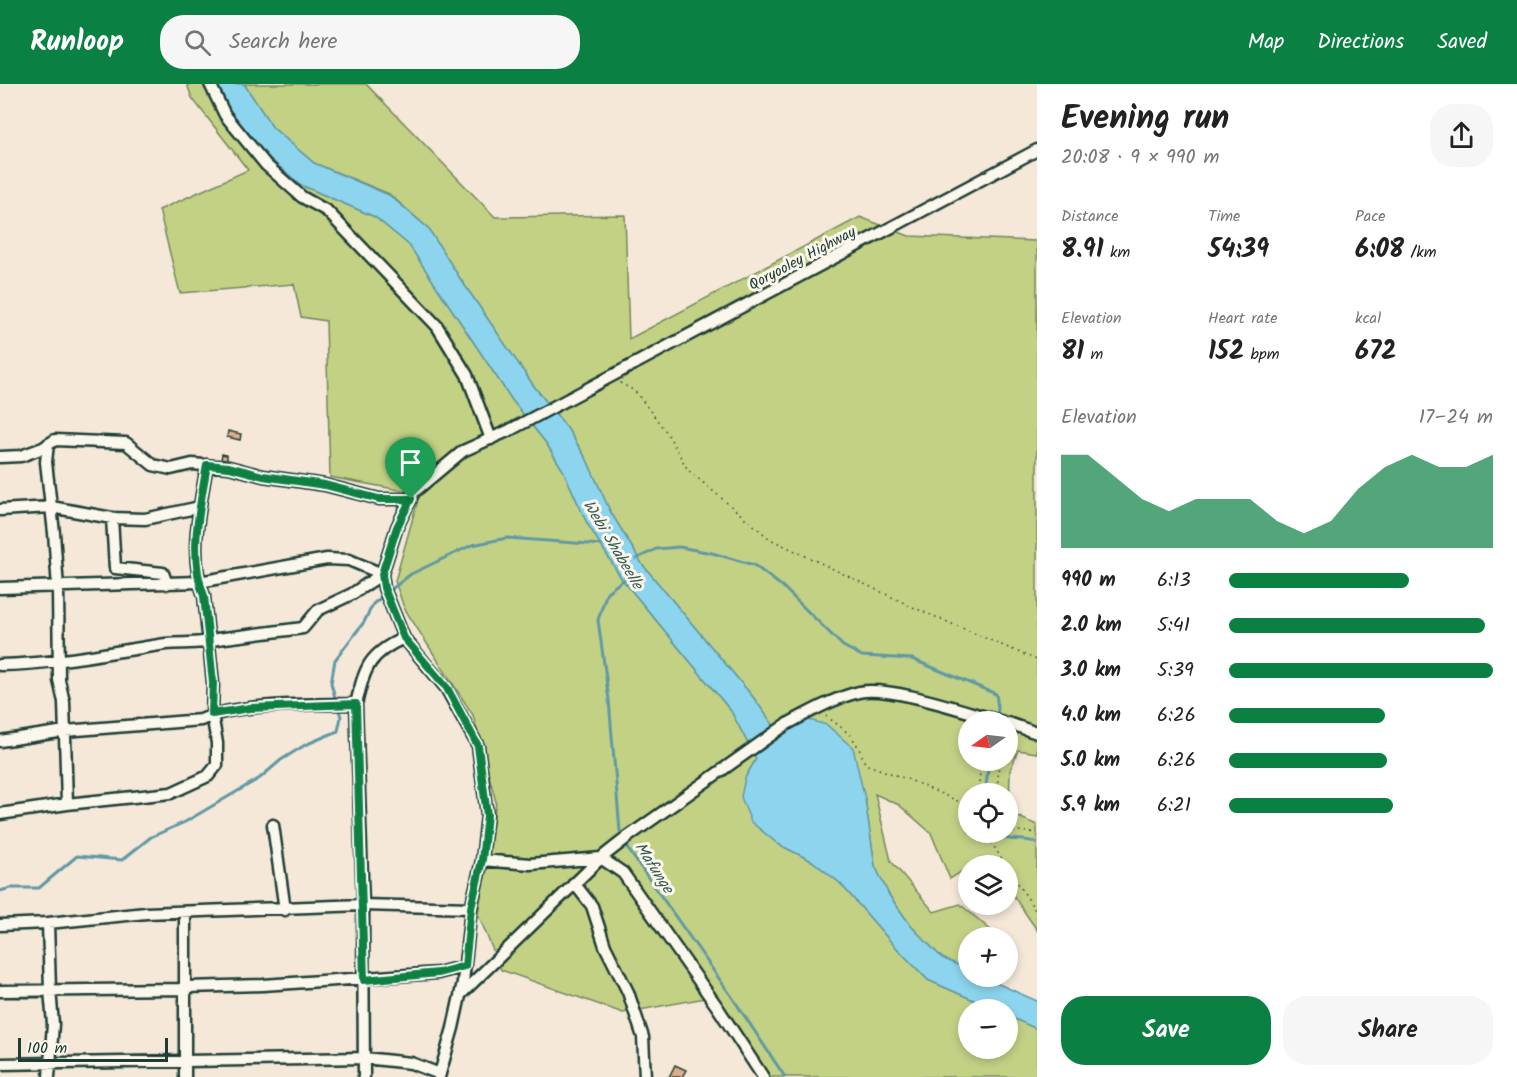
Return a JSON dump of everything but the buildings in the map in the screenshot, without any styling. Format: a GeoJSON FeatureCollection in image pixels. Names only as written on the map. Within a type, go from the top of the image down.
{"type":"FeatureCollection","features":[{"type":"Feature","properties":{"kind":"street"},"geometry":{"type":"LineString","coordinates":[[0,1064],[364,1058],[411,1063],[440,1076],[453,1028],[465,966],[471,908],[482,860],[487,815],[478,746],[447,688],[404,638],[384,588],[382,574],[397,527],[414,492],[463,451],[491,439],[467,375],[437,326],[327,211],[302,196],[266,165],[225,115],[210,84]]}},
{"type":"Feature","properties":{"kind":"street","name":"Qoryooley Highway"},"geometry":{"type":"LineString","coordinates":[[491,439],[1037,150]]}},
{"type":"Feature","properties":{"kind":"street"},"geometry":{"type":"LineString","coordinates":[[0,457],[21,456],[55,440],[126,443],[153,465],[171,469],[192,464],[229,467],[263,476],[325,485],[379,499],[411,499]]}},
{"type":"Feature","properties":{"kind":"street"},"geometry":{"type":"LineString","coordinates":[[48,444],[46,462],[58,588],[59,661],[65,732],[67,804]]}},
{"type":"Feature","properties":{"kind":"street"},"geometry":{"type":"LineString","coordinates":[[0,814],[171,793],[208,776],[217,765],[217,743],[212,714],[213,683],[204,596],[199,582],[196,540],[207,465]]}},
{"type":"Feature","properties":{"kind":"street"},"geometry":{"type":"LineString","coordinates":[[0,510],[51,507],[112,518],[145,519],[200,507]]}},
{"type":"Feature","properties":{"kind":"street"},"geometry":{"type":"LineString","coordinates":[[112,518],[114,568],[163,573],[167,584]]}},
{"type":"Feature","properties":{"kind":"street"},"geometry":{"type":"LineString","coordinates":[[0,588],[199,582],[327,559],[349,560],[382,574]]}},
{"type":"Feature","properties":{"kind":"street"},"geometry":{"type":"LineString","coordinates":[[0,665],[59,661],[179,642],[209,642],[303,628],[318,610],[352,594],[382,574]]}},
{"type":"Feature","properties":{"kind":"street"},"geometry":{"type":"LineString","coordinates":[[364,1077],[363,905],[356,704],[363,677],[370,662],[385,646],[404,638]]}},
{"type":"Feature","properties":{"kind":"street"},"geometry":{"type":"LineString","coordinates":[[459,996],[613,848],[787,724],[816,709],[860,692],[885,691],[961,711]]}},
{"type":"Feature","properties":{"kind":"street"},"geometry":{"type":"LineString","coordinates":[[0,741],[65,732],[201,720],[212,714],[250,708],[356,704]]}},
{"type":"Feature","properties":{"kind":"street"},"geometry":{"type":"LineString","coordinates":[[1018,726],[1037,732]]}},
{"type":"Feature","properties":{"kind":"street"},"geometry":{"type":"LineString","coordinates":[[273,825],[285,910]]}},
{"type":"Feature","properties":{"kind":"street"},"geometry":{"type":"LineString","coordinates":[[482,860],[530,864],[601,858],[623,873],[718,1008],[763,1077]]}},
{"type":"Feature","properties":{"kind":"street"},"geometry":{"type":"LineString","coordinates":[[574,883],[592,906],[605,946],[628,992],[643,1037],[645,1077]]}},
{"type":"Feature","properties":{"kind":"street"},"geometry":{"type":"LineString","coordinates":[[0,925],[48,923],[146,913],[285,910],[363,905],[471,908]]}},
{"type":"Feature","properties":{"kind":"street"},"geometry":{"type":"LineString","coordinates":[[185,912],[185,1077]]}},
{"type":"Feature","properties":{"kind":"street"},"geometry":{"type":"LineString","coordinates":[[48,923],[53,1024],[48,1062],[49,1077]]}},
{"type":"Feature","properties":{"kind":"street"},"geometry":{"type":"LineString","coordinates":[[0,991],[180,989],[364,980],[438,973],[465,966]]}},
{"type":"Feature","properties":{"kind":"path"},"geometry":{"type":"LineString","coordinates":[[609,378],[635,391],[667,433],[688,470],[770,539],[918,609],[1037,660]]}},
{"type":"Feature","properties":{"kind":"path"},"geometry":{"type":"LineString","coordinates":[[816,709],[848,732],[858,743],[865,764],[958,801]]}},
{"type":"Feature","properties":{"kind":"path"},"geometry":{"type":"LineString","coordinates":[[1018,831],[1037,833]]}},
{"type":"Feature","properties":{"kind":"path"},"geometry":{"type":"LineString","coordinates":[[1018,884],[1037,913]]}},
{"type":"Feature","properties":{"kind":"green space"},"geometry":{"type":"Polygon","coordinates":[[[187,84],[215,84],[254,145],[301,185],[375,217],[409,245],[512,400],[546,443],[563,470],[587,523],[622,579],[731,711],[756,759],[745,778],[778,844],[812,861],[840,883],[892,943],[928,980],[971,999],[958,999],[958,1059],[1018,1059],[1018,1020],[1037,1029],[1037,1077],[757,1077],[705,998],[623,1013],[501,970],[478,914],[496,802],[473,715],[404,608],[395,581],[417,503],[405,491],[330,477],[326,321],[301,317],[294,284],[180,293],[159,210],[248,170],[192,98],[187,84]]]}},
{"type":"Feature","properties":{"kind":"green space"},"geometry":{"type":"Polygon","coordinates":[[[244,84],[366,84],[495,217],[625,215],[629,339],[860,217],[909,236],[1037,241],[1037,753],[1018,750],[1018,711],[958,711],[958,771],[1010,771],[1010,783],[958,783],[958,843],[1018,843],[1018,817],[1037,825],[1037,930],[1018,902],[1018,855],[958,855],[958,874],[950,879],[931,833],[899,805],[875,794],[891,861],[934,912],[958,905],[958,915],[973,915],[987,927],[958,927],[958,965],[942,958],[911,926],[889,895],[875,866],[865,799],[795,726],[781,736],[753,697],[642,564],[610,511],[586,458],[567,428],[533,385],[428,228],[389,194],[314,163],[273,128],[244,84]]]}},
{"type":"Feature","properties":{"kind":"water","name":"Webi Shabeelle"},"geometry":{"type":"Polygon","coordinates":[[[215,84],[244,84],[273,128],[314,163],[389,195],[428,228],[533,385],[567,428],[586,458],[610,511],[642,564],[753,697],[781,736],[809,720],[827,725],[853,748],[865,799],[875,866],[889,895],[911,926],[942,958],[958,965],[958,987],[1006,987],[1037,1001],[1037,1029],[1018,1020],[1018,999],[971,999],[928,980],[892,943],[840,883],[812,861],[778,844],[751,822],[741,797],[745,778],[756,759],[731,711],[622,579],[587,523],[563,470],[546,443],[512,400],[409,245],[375,217],[301,185],[254,145],[215,84]]]}},
{"type":"Feature","properties":{"kind":"waterway","name":"Webi Shabeelle"},"geometry":{"type":"LineString","coordinates":[[388,592],[411,574],[472,545],[507,538],[602,545]]}},
{"type":"Feature","properties":{"kind":"waterway","name":"Webi Shabeelle"},"geometry":{"type":"LineString","coordinates":[[636,559],[656,549],[679,547],[712,553],[754,565],[783,587],[843,646],[862,656],[912,659],[996,694],[998,711]]}},
{"type":"Feature","properties":{"kind":"waterway","name":"Mafunge"},"geometry":{"type":"LineString","coordinates":[[626,578],[607,592],[598,620],[609,700],[620,831],[630,852],[785,1077]]}},
{"type":"Feature","properties":{"kind":"waterway"},"geometry":{"type":"LineString","coordinates":[[336,701],[331,683],[335,660],[364,622],[373,604],[383,596]]}},
{"type":"Feature","properties":{"kind":"waterway"},"geometry":{"type":"LineString","coordinates":[[0,891],[11,888],[39,888],[77,856],[122,860],[151,837],[185,822],[260,778],[281,760],[305,745],[338,731],[341,717],[338,707]]}},
{"type":"Feature","properties":{"kind":"waterway"},"geometry":{"type":"LineString","coordinates":[[986,783],[988,771]]}},
{"type":"Feature","properties":{"kind":"waterway"},"geometry":{"type":"LineString","coordinates":[[1018,840],[1037,843]]}},
{"type":"Feature","properties":{"kind":"route"},"geometry":{"type":"LineString","coordinates":[[207,465],[325,485],[379,499],[411,499],[397,527],[382,574],[384,588],[404,638],[447,688],[478,746],[487,815],[482,860],[471,908],[465,966],[438,973],[364,980],[356,704],[250,708],[212,714],[213,683],[204,596],[199,582],[196,540],[207,465]]}}]}
